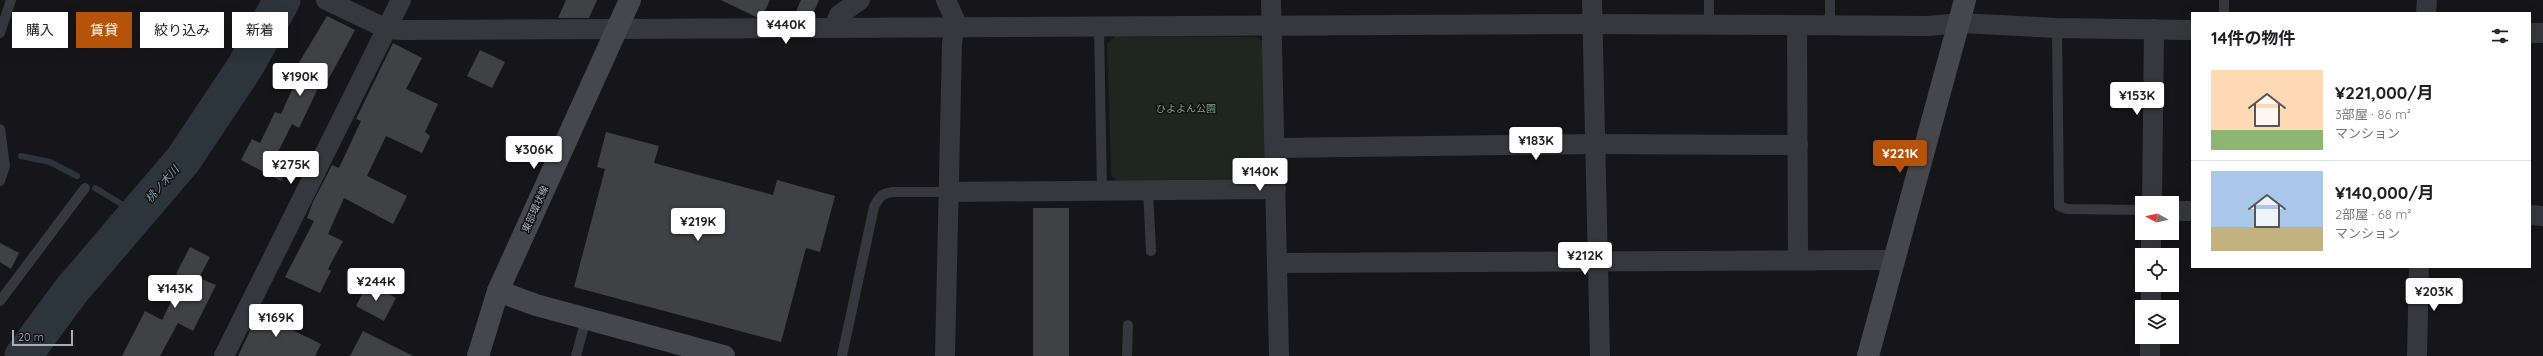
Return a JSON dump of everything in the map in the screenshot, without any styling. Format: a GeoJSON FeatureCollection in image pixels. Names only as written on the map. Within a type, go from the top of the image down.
{"type":"FeatureCollection","features":[{"type":"Feature","properties":{"kind":"street"},"geometry":{"type":"LineString","coordinates":[[326,0],[387,28],[618,28],[656,30],[1592,24],[1929,26],[1960,23],[2057,28],[2191,30]]}},
{"type":"Feature","properties":{"kind":"street"},"geometry":{"type":"LineString","coordinates":[[224,356],[401,0]]}},
{"type":"Feature","properties":{"kind":"street","name":"東部環状線"},"geometry":{"type":"LineString","coordinates":[[478,356],[498,291],[630,0]]}},
{"type":"Feature","properties":{"kind":"street"},"geometry":{"type":"LineString","coordinates":[[834,28],[839,15],[860,0]]}},
{"type":"Feature","properties":{"kind":"street"},"geometry":{"type":"LineString","coordinates":[[945,356],[950,192],[952,44],[954,28],[953,13],[946,0]]}},
{"type":"Feature","properties":{"kind":"street"},"geometry":{"type":"LineString","coordinates":[[1271,0],[1273,27],[1279,356]]}},
{"type":"Feature","properties":{"kind":"street"},"geometry":{"type":"LineString","coordinates":[[1592,0],[1600,356]]}},
{"type":"Feature","properties":{"kind":"street"},"geometry":{"type":"LineString","coordinates":[[1868,356],[1960,23],[1965,0]]}},
{"type":"Feature","properties":{"kind":"street"},"geometry":{"type":"LineString","coordinates":[[2426,12],[2427,0]]}},
{"type":"Feature","properties":{"kind":"street"},"geometry":{"type":"LineString","coordinates":[[1797,26],[1798,259]]}},
{"type":"Feature","properties":{"kind":"street"},"geometry":{"type":"LineString","coordinates":[[2152,196],[2154,29]]}},
{"type":"Feature","properties":{"kind":"street"},"geometry":{"type":"LineString","coordinates":[[2531,33],[2543,33]]}},
{"type":"Feature","properties":{"kind":"street"},"geometry":{"type":"LineString","coordinates":[[1275,148],[1595,144],[1798,145]]}},
{"type":"Feature","properties":{"kind":"street"},"geometry":{"type":"LineString","coordinates":[[950,192],[1276,189]]}},
{"type":"Feature","properties":{"kind":"street"},"geometry":{"type":"LineString","coordinates":[[2179,211],[2191,211]]}},
{"type":"Feature","properties":{"kind":"street"},"geometry":{"type":"LineString","coordinates":[[2531,215],[2543,216]]}},
{"type":"Feature","properties":{"kind":"street"},"geometry":{"type":"LineString","coordinates":[[1277,263],[1798,259],[1894,260]]}},
{"type":"Feature","properties":{"kind":"street"},"geometry":{"type":"LineString","coordinates":[[2417,356],[2419,268]]}},
{"type":"Feature","properties":{"kind":"street"},"geometry":{"type":"LineString","coordinates":[[498,291],[517,300],[724,356]]}},
{"type":"Feature","properties":{"kind":"street"},"geometry":{"type":"LineString","coordinates":[[2150,344],[2150,356]]}},
{"type":"Feature","properties":{"kind":"lane"},"geometry":{"type":"LineString","coordinates":[[0,33],[11,0]]}},
{"type":"Feature","properties":{"kind":"lane"},"geometry":{"type":"LineString","coordinates":[[1709,0],[1709,25]]}},
{"type":"Feature","properties":{"kind":"lane"},"geometry":{"type":"LineString","coordinates":[[1830,0],[1830,26]]}},
{"type":"Feature","properties":{"kind":"lane"},"geometry":{"type":"LineString","coordinates":[[2224,0],[2224,12]]}},
{"type":"Feature","properties":{"kind":"lane"},"geometry":{"type":"LineString","coordinates":[[1099,27],[1102,191]]}},
{"type":"Feature","properties":{"kind":"lane"},"geometry":{"type":"LineString","coordinates":[[2057,28],[2058,206],[2066,209],[2135,210]]}},
{"type":"Feature","properties":{"kind":"lane"},"geometry":{"type":"LineString","coordinates":[[0,129],[5,166],[0,181]]}},
{"type":"Feature","properties":{"kind":"lane"},"geometry":{"type":"LineString","coordinates":[[0,301],[85,188]]}},
{"type":"Feature","properties":{"kind":"lane"},"geometry":{"type":"LineString","coordinates":[[1148,190],[1151,251]]}},
{"type":"Feature","properties":{"kind":"lane"},"geometry":{"type":"LineString","coordinates":[[842,356],[874,207],[878,199],[886,193],[893,192],[950,192]]}},
{"type":"Feature","properties":{"kind":"lane"},"geometry":{"type":"LineString","coordinates":[[576,356],[586,319]]}},
{"type":"Feature","properties":{"kind":"lane"},"geometry":{"type":"LineString","coordinates":[[1127,356],[1128,325]]}},
{"type":"Feature","properties":{"kind":"green space","name":"ひよよん公園"},"geometry":{"type":"Polygon","coordinates":[[[1115,36],[1256,37],[1263,42],[1265,172],[1259,178],[1117,181],[1111,175],[1107,44],[1115,36]]]}},
{"type":"Feature","properties":{"kind":"building"},"geometry":{"type":"Polygon","coordinates":[[[566,0],[597,0],[589,18],[558,18],[566,0]]]}},
{"type":"Feature","properties":{"kind":"building"},"geometry":{"type":"Polygon","coordinates":[[[721,0],[770,0],[762,17],[756,17],[721,0]]]}},
{"type":"Feature","properties":{"kind":"building"},"geometry":{"type":"Polygon","coordinates":[[[801,0],[819,0],[812,16],[794,16],[801,0]]]}},
{"type":"Feature","properties":{"kind":"building"},"geometry":{"type":"Polygon","coordinates":[[[327,16],[355,30],[327,82],[322,80],[299,128],[292,124],[278,152],[292,160],[281,181],[241,160],[252,139],[260,143],[275,112],[281,114],[302,68],[297,66],[327,16]]]}},
{"type":"Feature","properties":{"kind":"building"},"geometry":{"type":"Polygon","coordinates":[[[393,43],[422,58],[406,89],[438,104],[425,132],[430,136],[422,153],[386,136],[367,176],[407,196],[393,224],[344,198],[328,234],[343,241],[328,269],[331,271],[320,293],[285,277],[314,221],[307,218],[313,202],[332,165],[339,168],[361,121],[356,119],[393,43]]]}},
{"type":"Feature","properties":{"kind":"building"},"geometry":{"type":"Polygon","coordinates":[[[480,50],[505,62],[492,88],[467,76],[480,50]]]}},
{"type":"Feature","properties":{"kind":"building"},"geometry":{"type":"Polygon","coordinates":[[[606,132],[659,146],[654,163],[773,195],[777,180],[835,196],[820,252],[806,248],[781,342],[574,287],[605,169],[597,167],[606,132]]]}},
{"type":"Feature","properties":{"kind":"building"},"geometry":{"type":"Polygon","coordinates":[[[1033,208],[1069,208],[1069,356],[1033,356],[1033,208]]]}},
{"type":"Feature","properties":{"kind":"building"},"geometry":{"type":"Polygon","coordinates":[[[0,243],[19,253],[11,269],[0,262],[0,243]]]}},
{"type":"Feature","properties":{"kind":"building"},"geometry":{"type":"Polygon","coordinates":[[[190,247],[210,257],[199,278],[216,285],[193,331],[178,323],[160,356],[122,356],[145,311],[162,320],[183,277],[176,274],[190,247]]]}},
{"type":"Feature","properties":{"kind":"building"},"geometry":{"type":"Polygon","coordinates":[[[368,282],[396,298],[384,321],[356,306],[368,282]]]}},
{"type":"Feature","properties":{"kind":"building"},"geometry":{"type":"Polygon","coordinates":[[[263,304],[282,314],[278,323],[321,344],[315,356],[238,356],[263,304]]]}},
{"type":"Feature","properties":{"kind":"building"},"geometry":{"type":"Polygon","coordinates":[[[363,331],[413,356],[350,356],[363,331]]]}},
{"type":"Feature","properties":{"kind":"waterway","name":"桃ノ木川"},"geometry":{"type":"LineString","coordinates":[[23,356],[71,291],[183,160],[245,67],[282,0]]}},
{"type":"Feature","properties":{"kind":"waterway"},"geometry":{"type":"LineString","coordinates":[[21,156],[50,162],[77,176]]}},
{"type":"Feature","properties":{"kind":"waterway"},"geometry":{"type":"LineString","coordinates":[[95,188],[136,213]]}}]}
